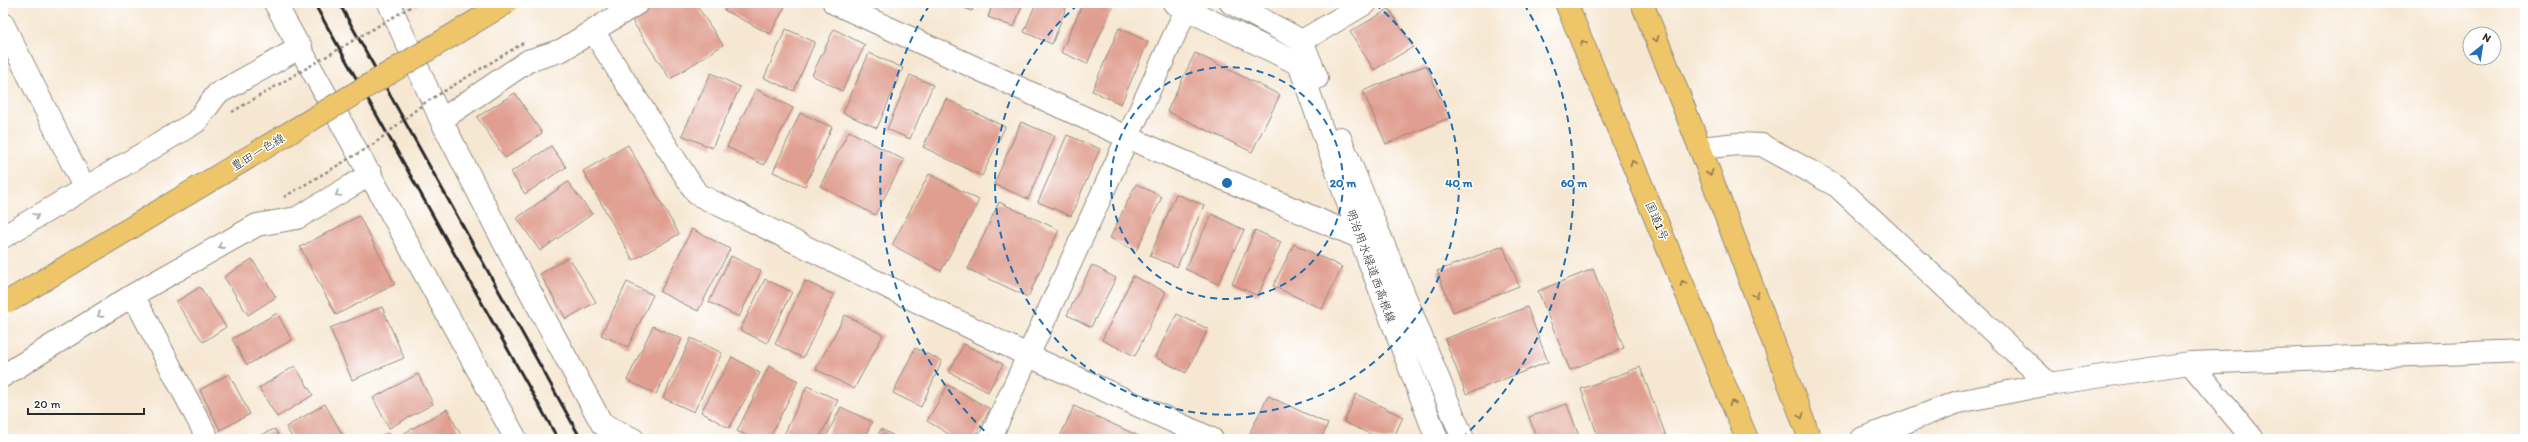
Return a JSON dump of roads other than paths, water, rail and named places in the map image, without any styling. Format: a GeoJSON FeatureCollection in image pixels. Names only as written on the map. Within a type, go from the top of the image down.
{"type":"FeatureCollection","features":[{"type":"Feature","properties":{"kind":"main road","name":"豊田一色線"},"geometry":{"type":"LineString","coordinates":[[9,301],[506,3]]}},
{"type":"Feature","properties":{"kind":"main road","name":"国道1号"},"geometry":{"type":"LineString","coordinates":[[1566,3],[1747,439]]}},
{"type":"Feature","properties":{"kind":"main road"},"geometry":{"type":"LineString","coordinates":[[1642,3],[1700,148],[1810,439]]}},
{"type":"Feature","properties":{"kind":"street"},"geometry":{"type":"LineString","coordinates":[[275,3],[372,174],[516,439]]}},
{"type":"Feature","properties":{"kind":"street"},"geometry":{"type":"LineString","coordinates":[[389,3],[441,120],[513,260],[602,424],[633,439]]}},
{"type":"Feature","properties":{"kind":"street"},"geometry":{"type":"LineString","coordinates":[[441,120],[528,61],[562,50],[638,3]]}},
{"type":"Feature","properties":{"kind":"street"},"geometry":{"type":"LineString","coordinates":[[834,3],[1129,138],[1361,240],[1384,248]]}},
{"type":"Feature","properties":{"kind":"street"},"geometry":{"type":"LineString","coordinates":[[1231,3],[1302,40],[1384,248],[1463,439]]}},
{"type":"Feature","properties":{"kind":"street"},"geometry":{"type":"LineString","coordinates":[[1302,40],[1366,3]]}},
{"type":"Feature","properties":{"kind":"street"},"geometry":{"type":"LineString","coordinates":[[990,439],[1129,138],[1183,5]]}},
{"type":"Feature","properties":{"kind":"street","name":"明治用水緑道西高根線"},"geometry":{"type":"LineString","coordinates":[[1183,5],[1299,64],[1361,240],[1437,439]]}},
{"type":"Feature","properties":{"kind":"street"},"geometry":{"type":"LineString","coordinates":[[3,24],[84,187]]}},
{"type":"Feature","properties":{"kind":"street"},"geometry":{"type":"LineString","coordinates":[[593,31],[697,194],[1029,356],[1212,439]]}},
{"type":"Feature","properties":{"kind":"street"},"geometry":{"type":"LineString","coordinates":[[3,237],[84,187],[196,122],[217,94],[301,47]]}},
{"type":"Feature","properties":{"kind":"street"},"geometry":{"type":"LineString","coordinates":[[1700,148],[1738,144],[1762,145],[1837,186],[2049,384]]}},
{"type":"Feature","properties":{"kind":"street"},"geometry":{"type":"LineString","coordinates":[[3,376],[133,295],[257,225],[297,218],[372,174]]}},
{"type":"Feature","properties":{"kind":"street"},"geometry":{"type":"LineString","coordinates":[[133,295],[208,439]]}},
{"type":"Feature","properties":{"kind":"street"},"geometry":{"type":"LineString","coordinates":[[1861,439],[1958,402],[2049,384],[2190,362],[2525,351]]}},
{"type":"Feature","properties":{"kind":"street"},"geometry":{"type":"LineString","coordinates":[[2190,362],[2253,439]]}},
{"type":"Feature","properties":{"kind":"railway"},"geometry":{"type":"LineString","coordinates":[[314,3],[558,439]]}},
{"type":"Feature","properties":{"kind":"railway"},"geometry":{"type":"LineString","coordinates":[[339,3],[581,439]]}}]}
